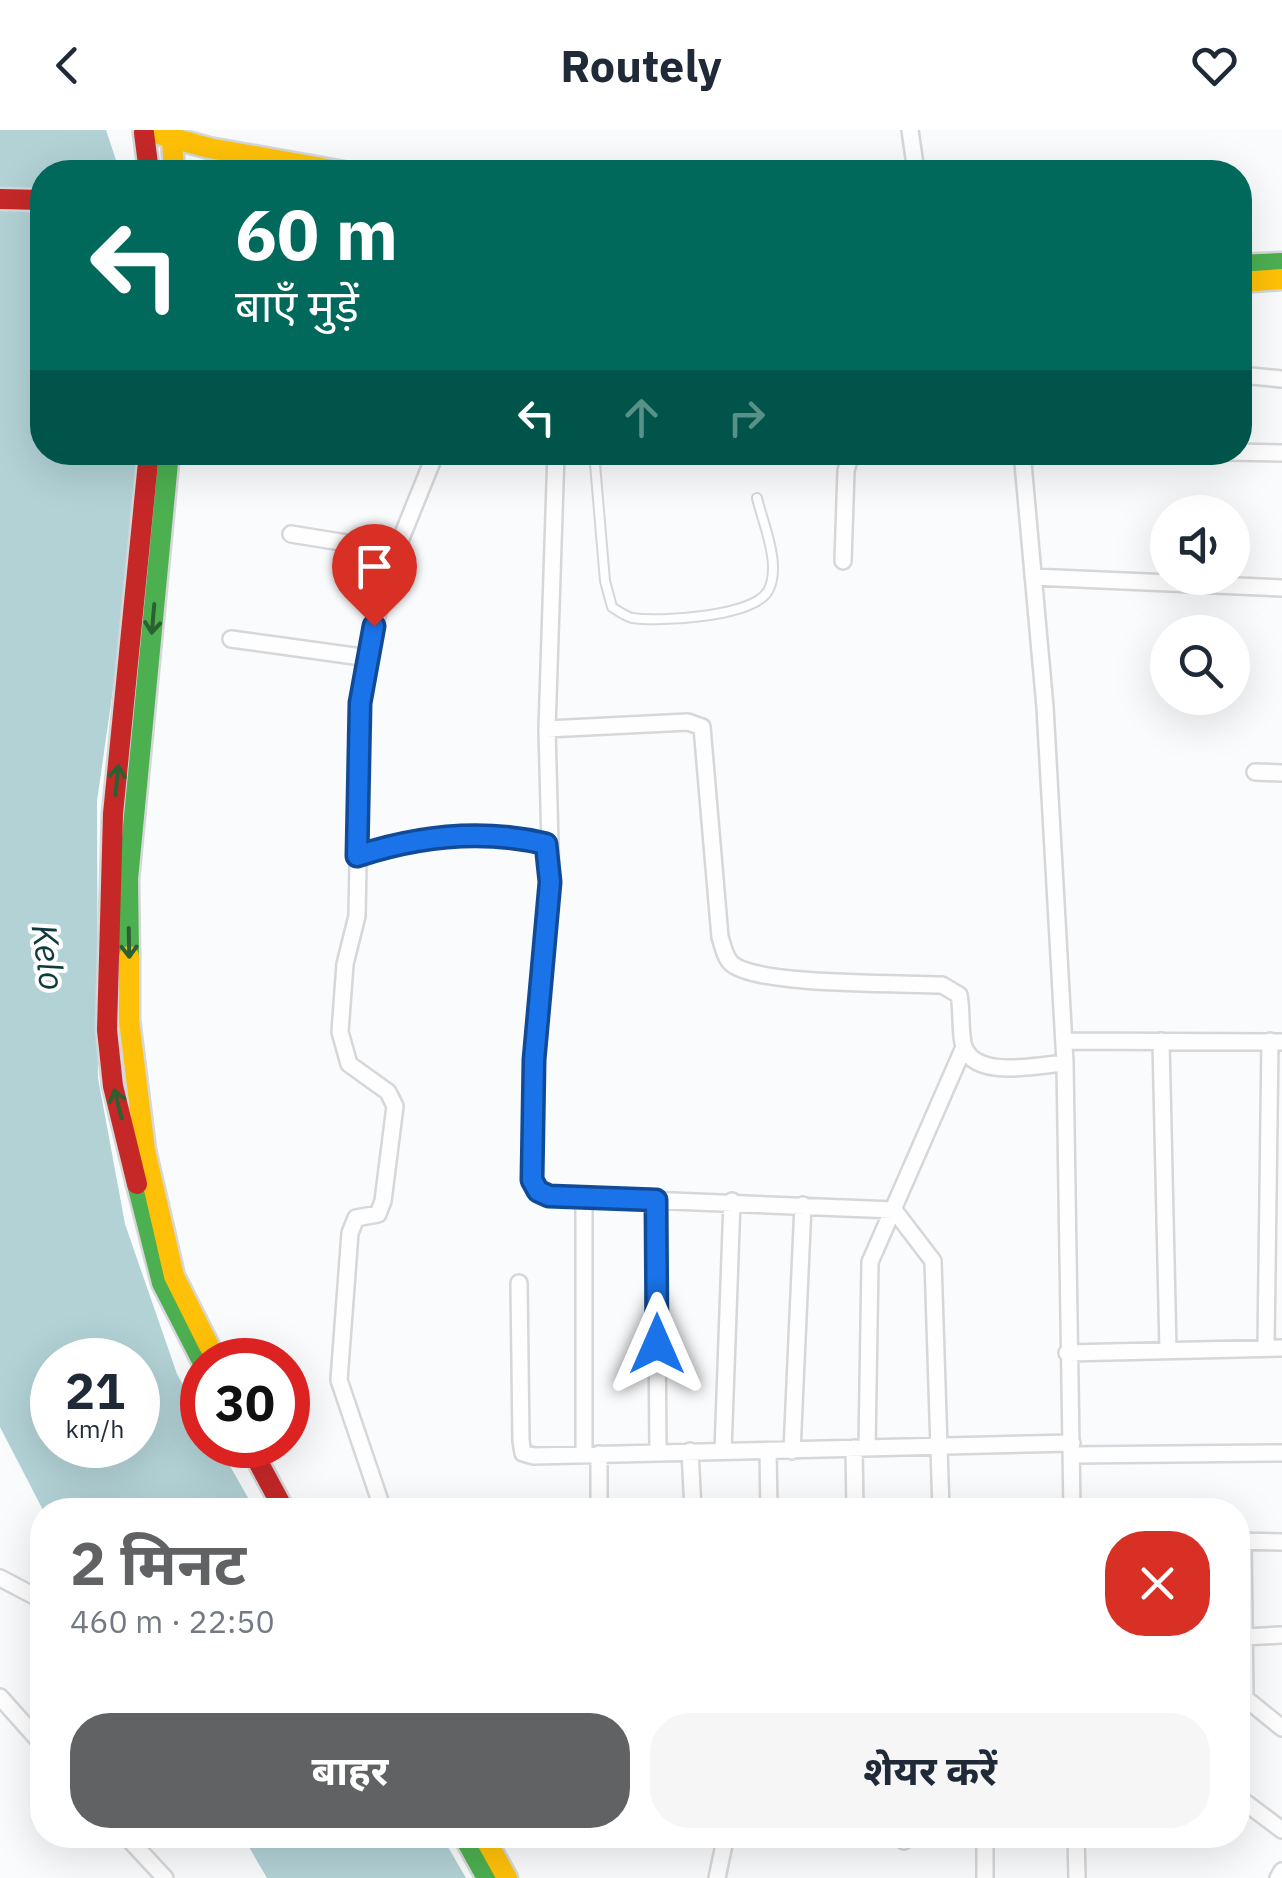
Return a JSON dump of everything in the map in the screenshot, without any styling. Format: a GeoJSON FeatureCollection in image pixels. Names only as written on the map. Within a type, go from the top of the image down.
{"type":"FeatureCollection","features":[{"type":"Feature","properties":{"kind":"street"},"geometry":{"type":"LineString","coordinates":[[910,130],[914,160]]}},
{"type":"Feature","properties":{"kind":"street"},"geometry":{"type":"LineString","coordinates":[[148,160],[144,132],[280,160]]}},
{"type":"Feature","properties":{"kind":"street"},"geometry":{"type":"LineString","coordinates":[[172,140],[173,160]]}},
{"type":"Feature","properties":{"kind":"street"},"geometry":{"type":"LineString","coordinates":[[0,199],[30,200]]}},
{"type":"Feature","properties":{"kind":"street"},"geometry":{"type":"LineString","coordinates":[[1252,264],[1282,263]]}},
{"type":"Feature","properties":{"kind":"street"},"geometry":{"type":"LineString","coordinates":[[1252,281],[1282,280]]}},
{"type":"Feature","properties":{"kind":"street"},"geometry":{"type":"LineString","coordinates":[[1252,376],[1282,380]]}},
{"type":"Feature","properties":{"kind":"street"},"geometry":{"type":"LineString","coordinates":[[1252,452],[1282,453]]}},
{"type":"Feature","properties":{"kind":"street"},"geometry":{"type":"LineString","coordinates":[[148,465],[113,814],[107,1030],[114,1086],[162,1283],[190,1338]]}},
{"type":"Feature","properties":{"kind":"street"},"geometry":{"type":"LineString","coordinates":[[168,465],[128,878],[129,1020],[144,1150],[174,1276],[205,1338]]}},
{"type":"Feature","properties":{"kind":"street"},"geometry":{"type":"LineString","coordinates":[[379,1498],[339,1368],[350,1234],[356,1218],[378,1214],[396,1112],[388,1092],[349,1064],[340,1032],[346,964],[357,916],[360,703],[396,552],[431,465]]}},
{"type":"Feature","properties":{"kind":"street"},"geometry":{"type":"LineString","coordinates":[[556,465],[546,844],[550,882],[534,1060],[532,1180],[538,1191],[549,1196],[894,1210],[933,1261],[941,1498]]}},
{"type":"Feature","properties":{"kind":"street"},"geometry":{"type":"LineString","coordinates":[[844,561],[848,465]]}},
{"type":"Feature","properties":{"kind":"street"},"geometry":{"type":"LineString","coordinates":[[1023,465],[1064,1041],[1066,1353],[1072,1498]]}},
{"type":"Feature","properties":{"kind":"street"},"geometry":{"type":"LineString","coordinates":[[291,534],[396,552]]}},
{"type":"Feature","properties":{"kind":"street"},"geometry":{"type":"LineString","coordinates":[[1033,576],[1282,588]]}},
{"type":"Feature","properties":{"kind":"street"},"geometry":{"type":"LineString","coordinates":[[231,639],[369,658]]}},
{"type":"Feature","properties":{"kind":"street"},"geometry":{"type":"LineString","coordinates":[[548,730],[688,722],[702,727],[720,936],[728,962],[743,971],[780,978],[953,988],[959,994],[964,1047],[972,1060],[988,1068],[1065,1063]]}},
{"type":"Feature","properties":{"kind":"street"},"geometry":{"type":"LineString","coordinates":[[1254,772],[1282,772]]}},
{"type":"Feature","properties":{"kind":"street"},"geometry":{"type":"LineString","coordinates":[[357,856],[386,847],[482,834],[546,844]]}},
{"type":"Feature","properties":{"kind":"street"},"geometry":{"type":"LineString","coordinates":[[1064,1041],[1276,1042],[1274,1347],[1066,1353]]}},
{"type":"Feature","properties":{"kind":"street"},"geometry":{"type":"LineString","coordinates":[[1161,1041],[1168,1350]]}},
{"type":"Feature","properties":{"kind":"street"},"geometry":{"type":"LineString","coordinates":[[856,1498],[866,1281],[964,1047]]}},
{"type":"Feature","properties":{"kind":"street"},"geometry":{"type":"LineString","coordinates":[[584,1198],[592,1454],[598,1498]]}},
{"type":"Feature","properties":{"kind":"street"},"geometry":{"type":"LineString","coordinates":[[656,1200],[658,1451]]}},
{"type":"Feature","properties":{"kind":"street"},"geometry":{"type":"LineString","coordinates":[[724,1451],[732,1201]]}},
{"type":"Feature","properties":{"kind":"street"},"geometry":{"type":"LineString","coordinates":[[792,1451],[803,1205]]}},
{"type":"Feature","properties":{"kind":"street"},"geometry":{"type":"LineString","coordinates":[[520,1283],[523,1453],[939,1447],[1282,1453]]}},
{"type":"Feature","properties":{"kind":"street"},"geometry":{"type":"LineString","coordinates":[[690,1451],[692,1498]]}},
{"type":"Feature","properties":{"kind":"street"},"geometry":{"type":"LineString","coordinates":[[768,1451],[769,1498]]}},
{"type":"Feature","properties":{"kind":"street"},"geometry":{"type":"LineString","coordinates":[[261,1468],[277,1498]]}},
{"type":"Feature","properties":{"kind":"street"},"geometry":{"type":"LineString","coordinates":[[271,1468],[287,1498]]}},
{"type":"Feature","properties":{"kind":"street"},"geometry":{"type":"LineString","coordinates":[[1250,1542],[1282,1542]]}},
{"type":"Feature","properties":{"kind":"street"},"geometry":{"type":"LineString","coordinates":[[0,1578],[30,1594]]}},
{"type":"Feature","properties":{"kind":"street"},"geometry":{"type":"LineString","coordinates":[[1250,1637],[1282,1635]]}},
{"type":"Feature","properties":{"kind":"street"},"geometry":{"type":"LineString","coordinates":[[0,1697],[30,1731]]}},
{"type":"Feature","properties":{"kind":"street"},"geometry":{"type":"LineString","coordinates":[[1250,1702],[1282,1728]]}},
{"type":"Feature","properties":{"kind":"street"},"geometry":{"type":"LineString","coordinates":[[1250,1805],[1282,1830]]}},
{"type":"Feature","properties":{"kind":"street"},"geometry":{"type":"LineString","coordinates":[[138,1848],[165,1878]]}},
{"type":"Feature","properties":{"kind":"street"},"geometry":{"type":"LineString","coordinates":[[470,1848],[487,1878]]}},
{"type":"Feature","properties":{"kind":"street"},"geometry":{"type":"LineString","coordinates":[[490,1848],[507,1878]]}},
{"type":"Feature","properties":{"kind":"street"},"geometry":{"type":"LineString","coordinates":[[717,1878],[723,1848]]}},
{"type":"Feature","properties":{"kind":"street"},"geometry":{"type":"LineString","coordinates":[[984,1848],[985,1878]]}},
{"type":"Feature","properties":{"kind":"street"},"geometry":{"type":"LineString","coordinates":[[1076,1848],[1076,1878]]}},
{"type":"Feature","properties":{"kind":"street"},"geometry":{"type":"LineString","coordinates":[[1278,1878],[1282,1871]]}},
{"type":"Feature","properties":{"kind":"lane"},"geometry":{"type":"LineString","coordinates":[[595,465],[605,581],[612,606],[629,618],[694,618],[754,604],[768,591],[774,566],[757,498]]}},
{"type":"Feature","properties":{"kind":"water","name":"Kelo"},"geometry":{"type":"Polygon","coordinates":[[[0,130],[106,130],[116,160],[30,160],[30,465],[145,465],[97,801],[98,1078],[125,1224],[180,1379],[180,1468],[231,1468],[248,1498],[37,1498],[0,1427],[0,130]]]}},
{"type":"Feature","properties":{"kind":"water"},"geometry":{"type":"Polygon","coordinates":[[[250,1848],[449,1848],[466,1878],[267,1878],[250,1848]]]}},
{"type":"Feature","properties":{"kind":"traffic: fast"},"geometry":{"type":"LineString","coordinates":[[1252,264],[1282,263]]}},
{"type":"Feature","properties":{"kind":"traffic: fast"},"geometry":{"type":"LineString","coordinates":[[129,956],[128,879],[168,465]]}},
{"type":"Feature","properties":{"kind":"traffic: fast"},"geometry":{"type":"LineString","coordinates":[[137,1184],[162,1283],[190,1338]]}},
{"type":"Feature","properties":{"kind":"traffic: fast"},"geometry":{"type":"LineString","coordinates":[[470,1848],[487,1878]]}},
{"type":"Feature","properties":{"kind":"traffic: slow"},"geometry":{"type":"LineString","coordinates":[[144,130],[209,148],[276,160]]}},
{"type":"Feature","properties":{"kind":"traffic: slow"},"geometry":{"type":"LineString","coordinates":[[172,140],[173,160]]}},
{"type":"Feature","properties":{"kind":"traffic: slow"},"geometry":{"type":"LineString","coordinates":[[1252,281],[1282,279]]}},
{"type":"Feature","properties":{"kind":"traffic: slow"},"geometry":{"type":"LineString","coordinates":[[129,956],[129,1020],[145,1150],[174,1276],[205,1338]]}},
{"type":"Feature","properties":{"kind":"traffic: slow"},"geometry":{"type":"LineString","coordinates":[[490,1848],[507,1878]]}},
{"type":"Feature","properties":{"kind":"traffic: jam"},"geometry":{"type":"LineString","coordinates":[[144,133],[147,160]]}},
{"type":"Feature","properties":{"kind":"traffic: jam"},"geometry":{"type":"LineString","coordinates":[[0,199],[30,200]]}},
{"type":"Feature","properties":{"kind":"traffic: jam"},"geometry":{"type":"LineString","coordinates":[[137,1184],[113,1086],[107,1030],[113,814],[148,465]]}},
{"type":"Feature","properties":{"kind":"traffic: jam"},"geometry":{"type":"LineString","coordinates":[[261,1468],[278,1498]]}},
{"type":"Feature","properties":{"kind":"route"},"geometry":{"type":"LineString","coordinates":[[374,626],[360,703],[357,856],[386,847],[482,834],[546,844],[550,882],[534,1060],[532,1180],[538,1191],[549,1196],[656,1200],[657,1344]]}}]}
